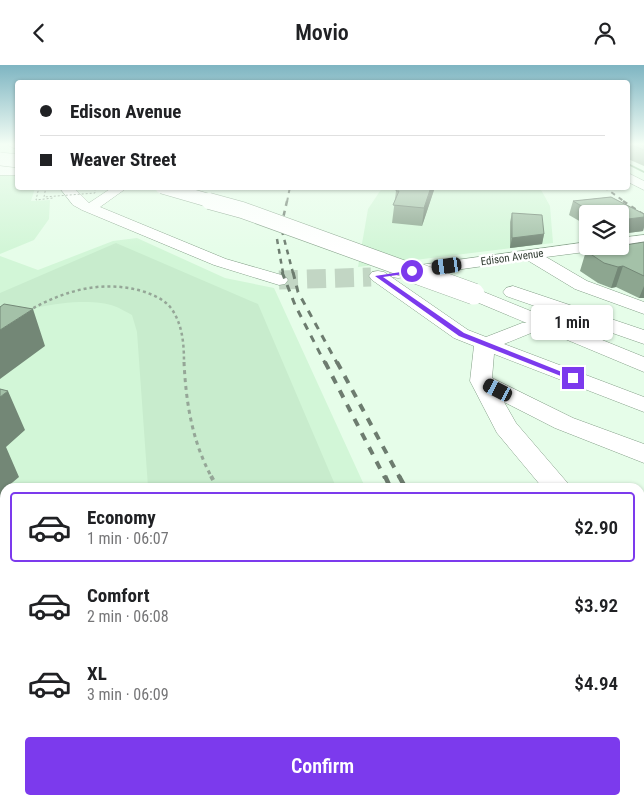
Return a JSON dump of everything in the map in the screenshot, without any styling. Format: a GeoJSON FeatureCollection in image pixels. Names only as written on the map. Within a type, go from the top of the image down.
{"type":"FeatureCollection","features":[{"type":"Feature","properties":{"kind":"highway"},"geometry":{"type":"LineString","coordinates":[[172,190],[242,210],[482,289],[644,337]]}},
{"type":"Feature","properties":{"kind":"highway"},"geometry":{"type":"LineString","coordinates":[[211,190],[268,207],[482,289],[644,355]]}},
{"type":"Feature","properties":{"kind":"highway"},"geometry":{"type":"LineString","coordinates":[[482,289],[644,330]]}},
{"type":"Feature","properties":{"kind":"highway"},"geometry":{"type":"LineString","coordinates":[[482,289],[644,365]]}},
{"type":"Feature","properties":{"kind":"street"},"geometry":{"type":"LineString","coordinates":[[633,180],[644,186]]}},
{"type":"Feature","properties":{"kind":"street"},"geometry":{"type":"LineString","coordinates":[[68,190],[76,197],[78,202],[220,262],[279,280]]}},
{"type":"Feature","properties":{"kind":"street"},"geometry":{"type":"LineString","coordinates":[[81,190],[82,196],[93,207]]}},
{"type":"Feature","properties":{"kind":"street"},"geometry":{"type":"LineString","coordinates":[[93,207],[118,190]]}},
{"type":"Feature","properties":{"kind":"street"},"geometry":{"type":"LineString","coordinates":[[629,243],[643,244]]}},
{"type":"Feature","properties":{"kind":"street"},"geometry":{"type":"LineString","coordinates":[[616,259],[643,244]]}},
{"type":"Feature","properties":{"kind":"street","name":"Edison Avenue"},"geometry":{"type":"LineString","coordinates":[[485,344],[461,335],[374,276],[579,248]]}},
{"type":"Feature","properties":{"kind":"street"},"geometry":{"type":"LineString","coordinates":[[529,255],[581,285],[644,308]]}},
{"type":"Feature","properties":{"kind":"street"},"geometry":{"type":"LineString","coordinates":[[549,268],[578,265]]}},
{"type":"Feature","properties":{"kind":"street"},"geometry":{"type":"LineString","coordinates":[[485,344],[529,327]]}},
{"type":"Feature","properties":{"kind":"street"},"geometry":{"type":"LineString","coordinates":[[485,344],[481,381],[506,427],[554,483]]}},
{"type":"Feature","properties":{"kind":"street"},"geometry":{"type":"LineString","coordinates":[[485,344],[644,405]]}},
{"type":"Feature","properties":{"kind":"street"},"geometry":{"type":"LineString","coordinates":[[481,381],[564,423],[644,454]]}},
{"type":"Feature","properties":{"kind":"path"},"geometry":{"type":"LineString","coordinates":[[38,190],[36,200],[54,198]]}},
{"type":"Feature","properties":{"kind":"path"},"geometry":{"type":"LineString","coordinates":[[45,190],[44,197],[95,193],[95,190]]}},
{"type":"Feature","properties":{"kind":"path"},"geometry":{"type":"LineString","coordinates":[[26,312],[48,299],[92,286],[114,285],[137,288],[167,302],[176,315],[182,335],[186,392],[196,444],[215,483]]}},
{"type":"Feature","properties":{"kind":"shaded area"},"geometry":{"type":"Polygon","coordinates":[[[0,180],[15,180],[15,190],[34,190],[31,201],[50,200],[49,219],[34,240],[0,254],[0,180]]]}},
{"type":"Feature","properties":{"kind":"shaded area"},"geometry":{"type":"Polygon","coordinates":[[[381,190],[541,190],[550,206],[553,243],[358,267],[368,209],[381,190]]]}},
{"type":"Feature","properties":{"kind":"shaded area"},"geometry":{"type":"Polygon","coordinates":[[[137,238],[225,278],[274,288],[363,483],[0,483],[0,256],[38,270],[113,241],[137,238]]]}},
{"type":"Feature","properties":{"kind":"shaded area"},"geometry":{"type":"Polygon","coordinates":[[[116,243],[258,304],[334,483],[148,483],[137,332],[132,315],[102,303],[72,302],[39,307],[0,321],[0,293],[116,243]]]}},
{"type":"Feature","properties":{"kind":"building"},"geometry":{"type":"Polygon","coordinates":[[[430,190],[424,208],[393,205],[399,191],[396,191],[430,190]]]}},
{"type":"Feature","properties":{"kind":"building"},"geometry":{"type":"Polygon","coordinates":[[[611,197],[627,205],[580,205],[573,201],[611,197]]]}},
{"type":"Feature","properties":{"kind":"building"},"geometry":{"type":"Polygon","coordinates":[[[629,206],[644,214],[644,217],[629,219],[629,206]]]}},
{"type":"Feature","properties":{"kind":"building"},"geometry":{"type":"Polygon","coordinates":[[[512,213],[542,215],[544,234],[512,238],[512,213]]]}},
{"type":"Feature","properties":{"kind":"building"},"geometry":{"type":"Polygon","coordinates":[[[644,242],[644,276],[623,266],[618,267],[604,263],[592,255],[629,255],[629,244],[644,242]]]}},
{"type":"Feature","properties":{"kind":"building"},"geometry":{"type":"Polygon","coordinates":[[[4,304],[33,309],[0,330],[0,307],[4,304]]]}},
{"type":"Feature","properties":{"kind":"building"},"geometry":{"type":"Polygon","coordinates":[[[0,389],[8,391],[0,397],[0,389]]]}},
{"type":"Feature","properties":{"kind":"tunnel"},"geometry":{"type":"LineString","coordinates":[[279,280],[371,277]]}},
{"type":"Feature","properties":{"kind":"railway"},"geometry":{"type":"LineString","coordinates":[[287,202],[289,190]]}},
{"type":"Feature","properties":{"kind":"railway"},"geometry":{"type":"LineString","coordinates":[[608,190],[625,202]]}},
{"type":"Feature","properties":{"kind":"railway"},"geometry":{"type":"LineString","coordinates":[[287,201],[281,227],[293,273]]}},
{"type":"Feature","properties":{"kind":"railway"},"geometry":{"type":"LineString","coordinates":[[623,201],[644,215]]}},
{"type":"Feature","properties":{"kind":"railway"},"geometry":{"type":"LineString","coordinates":[[277,239],[283,273]]}},
{"type":"Feature","properties":{"kind":"railway"},"geometry":{"type":"LineString","coordinates":[[282,272],[295,305],[325,363]]}},
{"type":"Feature","properties":{"kind":"railway"},"geometry":{"type":"LineString","coordinates":[[293,272],[298,292],[337,363]]}},
{"type":"Feature","properties":{"kind":"railway"},"geometry":{"type":"LineString","coordinates":[[325,362],[385,478]]}},
{"type":"Feature","properties":{"kind":"railway"},"geometry":{"type":"LineString","coordinates":[[337,362],[400,478]]}},
{"type":"Feature","properties":{"kind":"railway"},"geometry":{"type":"LineString","coordinates":[[385,476],[388,483]]}},
{"type":"Feature","properties":{"kind":"railway"},"geometry":{"type":"LineString","coordinates":[[399,476],[403,483]]}},
{"type":"Feature","properties":{"kind":"route"},"geometry":{"type":"LineString","coordinates":[[412,271],[378,276],[461,335],[573,378]]}}]}
